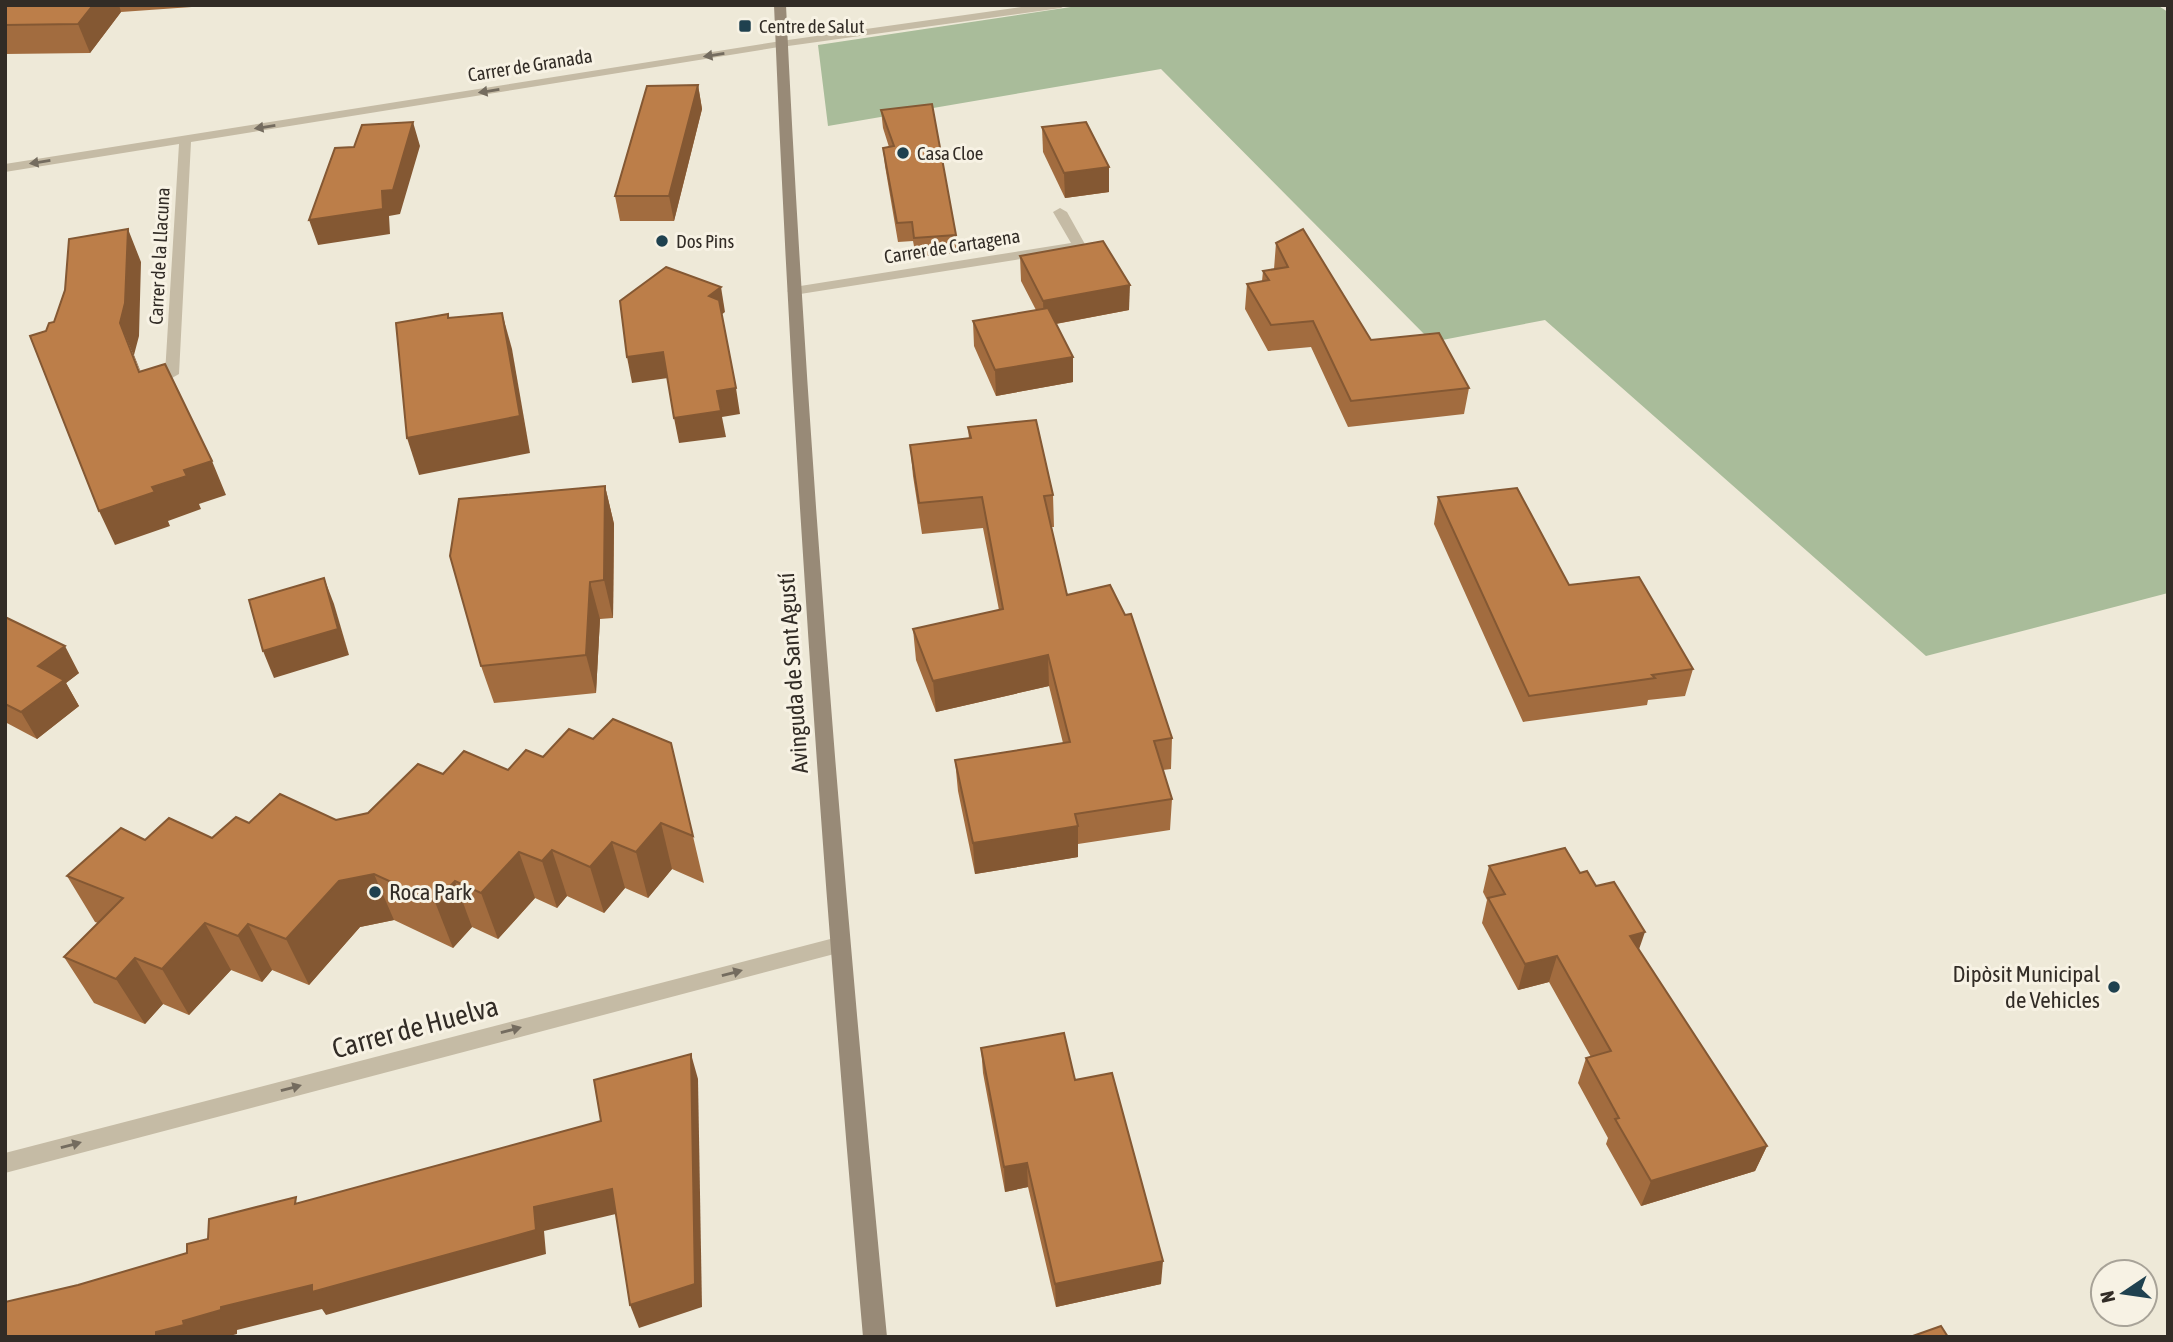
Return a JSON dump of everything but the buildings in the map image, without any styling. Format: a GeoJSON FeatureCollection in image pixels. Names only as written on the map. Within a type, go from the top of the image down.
{"type":"FeatureCollection","features":[{"type":"Feature","properties":{"kind":"street","name":"Avinguda de Sant Agustí"},"geometry":{"type":"LineString","coordinates":[[780,5],[807,528],[838,945],[875,1337]]}},
{"type":"Feature","properties":{"kind":"street","name":"Carrer de Granada"},"geometry":{"type":"LineString","coordinates":[[5,168],[781,44],[1061,5]]}},
{"type":"Feature","properties":{"kind":"street","name":"Carrer de la Llacuna"},"geometry":{"type":"LineString","coordinates":[[172,374],[185,140]]}},
{"type":"Feature","properties":{"kind":"street","name":"Carrer de Cartagena"},"geometry":{"type":"LineString","coordinates":[[794,291],[1079,246],[1060,212]]}},
{"type":"Feature","properties":{"kind":"street","name":"Carrer de Huelva"},"geometry":{"type":"LineString","coordinates":[[5,1163],[838,945]]}},
{"type":"Feature","properties":{"kind":"green space"},"geometry":{"type":"Polygon","coordinates":[[[1084,5],[2157,5],[2168,12],[2168,593],[1926,656],[1545,320],[1432,342],[1161,69],[828,126],[818,45],[1084,5]]]}},
{"type":"Feature","properties":{"kind":"place","name":"Centre de Salut"},"geometry":{"type":"Point","coordinates":[745,26]}},
{"type":"Feature","properties":{"kind":"place","name":"Casa Cloe"},"geometry":{"type":"Point","coordinates":[903,153]}},
{"type":"Feature","properties":{"kind":"place","name":"Dos Pins"},"geometry":{"type":"Point","coordinates":[662,241]}},
{"type":"Feature","properties":{"kind":"place","name":"Roca Park"},"geometry":{"type":"Point","coordinates":[375,892]}},
{"type":"Feature","properties":{"kind":"place","name":"Dipòsit Municipal de Vehicles"},"geometry":{"type":"Point","coordinates":[2114,987]}}]}
